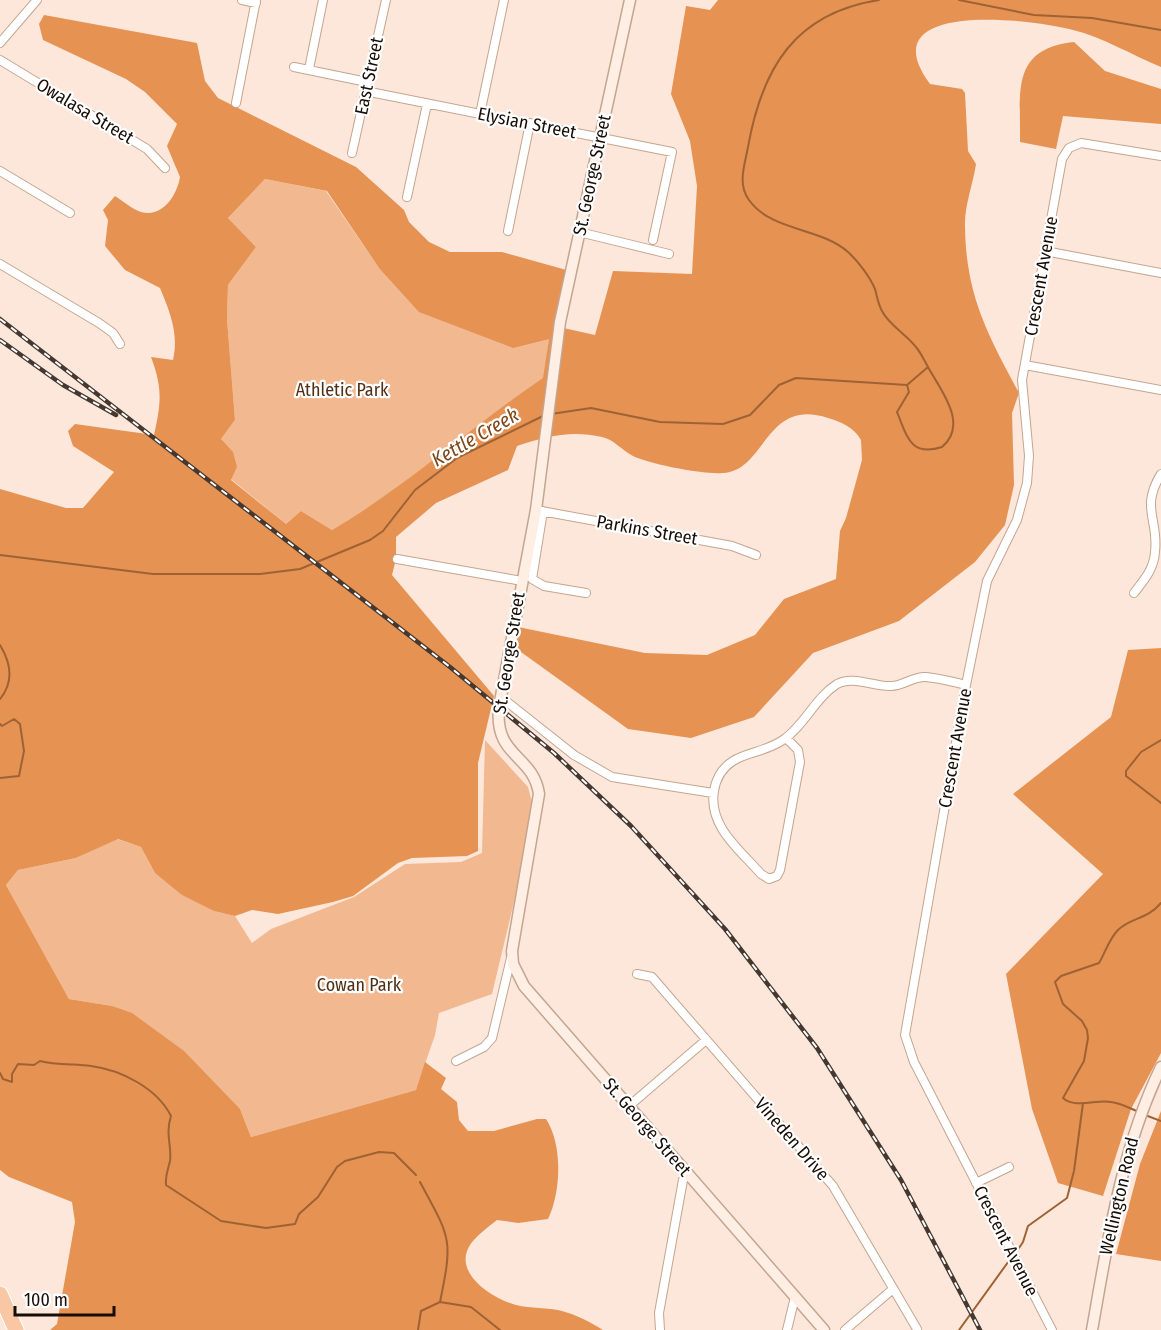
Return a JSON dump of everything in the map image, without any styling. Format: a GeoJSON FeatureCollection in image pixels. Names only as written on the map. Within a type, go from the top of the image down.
{"type":"FeatureCollection","features":[{"type":"Feature","properties":{"kind":"highway"},"geometry":{"type":"LineString","coordinates":[[0,1294],[16,1330]]}},
{"type":"Feature","properties":{"kind":"street"},"geometry":{"type":"LineString","coordinates":[[0,43],[37,0]]}},
{"type":"Feature","properties":{"kind":"street"},"geometry":{"type":"LineString","coordinates":[[236,103],[256,1],[242,0]]}},
{"type":"Feature","properties":{"kind":"street"},"geometry":{"type":"LineString","coordinates":[[309,69],[323,0]]}},
{"type":"Feature","properties":{"kind":"street","name":"East Street"},"geometry":{"type":"LineString","coordinates":[[352,153],[386,0]]}},
{"type":"Feature","properties":{"kind":"street"},"geometry":{"type":"LineString","coordinates":[[480,114],[504,0]]}},
{"type":"Feature","properties":{"kind":"street","name":"St. George Street"},"geometry":{"type":"LineString","coordinates":[[630,0],[560,321],[539,510],[522,580],[498,721],[500,736],[532,773],[539,794],[512,951],[513,964],[521,981],[824,1330]]}},
{"type":"Feature","properties":{"kind":"street","name":"Owalasa Street"},"geometry":{"type":"LineString","coordinates":[[0,60],[147,149],[165,168]]}},
{"type":"Feature","properties":{"kind":"street"},"geometry":{"type":"LineString","coordinates":[[294,67],[367,82]]}},
{"type":"Feature","properties":{"kind":"street","name":"Elysian Street"},"geometry":{"type":"LineString","coordinates":[[365,91],[672,152],[653,240]]}},
{"type":"Feature","properties":{"kind":"street"},"geometry":{"type":"LineString","coordinates":[[407,197],[427,104]]}},
{"type":"Feature","properties":{"kind":"street"},"geometry":{"type":"LineString","coordinates":[[508,231],[530,123]]}},
{"type":"Feature","properties":{"kind":"street","name":"Crescent Avenue"},"geometry":{"type":"LineString","coordinates":[[1052,1330],[914,1062],[905,1035],[966,685],[987,581],[1017,520],[1026,492],[1029,463],[1022,385],[1062,159],[1072,146],[1091,143],[1161,156]]}},
{"type":"Feature","properties":{"kind":"street"},"geometry":{"type":"LineString","coordinates":[[0,171],[70,213]]}},
{"type":"Feature","properties":{"kind":"street"},"geometry":{"type":"LineString","coordinates":[[579,232],[669,254]]}},
{"type":"Feature","properties":{"kind":"street"},"geometry":{"type":"LineString","coordinates":[[1045,251],[1161,273]]}},
{"type":"Feature","properties":{"kind":"street"},"geometry":{"type":"LineString","coordinates":[[0,264],[99,323],[113,333],[120,344]]}},
{"type":"Feature","properties":{"kind":"street"},"geometry":{"type":"LineString","coordinates":[[1025,365],[1161,390]]}},
{"type":"Feature","properties":{"kind":"street"},"geometry":{"type":"LineString","coordinates":[[1134,593],[1149,573],[1154,558],[1155,542],[1150,505],[1154,488],[1161,474]]}},
{"type":"Feature","properties":{"kind":"street"},"geometry":{"type":"LineString","coordinates":[[539,510],[532,579],[544,586],[586,592]]}},
{"type":"Feature","properties":{"kind":"street","name":"Parkins Street"},"geometry":{"type":"LineString","coordinates":[[539,510],[732,546],[756,555]]}},
{"type":"Feature","properties":{"kind":"street"},"geometry":{"type":"LineString","coordinates":[[397,559],[522,580]]}},
{"type":"Feature","properties":{"kind":"street"},"geometry":{"type":"LineString","coordinates":[[786,738],[798,750],[800,762],[777,876],[769,879],[763,876],[720,826],[712,807],[718,777],[730,762],[769,749],[786,738],[830,690],[841,682],[855,681],[893,686],[911,678],[925,677],[966,685]]}},
{"type":"Feature","properties":{"kind":"street"},"geometry":{"type":"LineString","coordinates":[[501,697],[574,755],[612,777],[713,793]]}},
{"type":"Feature","properties":{"kind":"street"},"geometry":{"type":"LineString","coordinates":[[456,1061],[484,1047],[492,1038],[512,951]]}},
{"type":"Feature","properties":{"kind":"street","name":"Vineden Drive"},"geometry":{"type":"LineString","coordinates":[[637,974],[652,977],[842,1198],[917,1329]]}},
{"type":"Feature","properties":{"kind":"street"},"geometry":{"type":"LineString","coordinates":[[629,1106],[705,1040]]}},
{"type":"Feature","properties":{"kind":"street","name":"Wellington Road"},"geometry":{"type":"LineString","coordinates":[[1092,1330],[1125,1163],[1136,1128],[1161,1067]]}},
{"type":"Feature","properties":{"kind":"street"},"geometry":{"type":"LineString","coordinates":[[976,1184],[1010,1167]]}},
{"type":"Feature","properties":{"kind":"street"},"geometry":{"type":"LineString","coordinates":[[660,1330],[661,1302],[684,1180],[688,1173]]}},
{"type":"Feature","properties":{"kind":"street"},"geometry":{"type":"LineString","coordinates":[[845,1330],[893,1289]]}},
{"type":"Feature","properties":{"kind":"street"},"geometry":{"type":"LineString","coordinates":[[787,1330],[795,1297]]}},
{"type":"Feature","properties":{"kind":"green space","name":"Athletic Park"},"geometry":{"type":"Polygon","coordinates":[[[265,179],[326,191],[379,268],[549,339],[544,378],[387,494],[332,530],[301,511],[286,524],[231,479],[237,467],[221,439],[235,420],[227,319],[228,285],[256,247],[228,218],[265,179]]]}},
{"type":"Feature","properties":{"kind":"green space","name":"Cowan Park"},"geometry":{"type":"Polygon","coordinates":[[[485,740],[528,787],[535,814],[492,994],[439,1013],[435,1035],[416,1090],[251,1137],[240,1109],[112,1006],[69,999],[6,885],[18,870],[76,858],[117,839],[141,847],[155,873],[214,911],[235,916],[252,943],[271,929],[354,897],[405,864],[461,862],[482,853],[485,740]]]}},
{"type":"Feature","properties":{"kind":"shaded area"},"geometry":{"type":"Polygon","coordinates":[[[718,0],[1161,0],[1161,67],[1084,33],[1051,25],[992,20],[961,21],[936,27],[920,38],[916,57],[930,84],[962,89],[965,93],[968,151],[976,164],[965,219],[966,252],[974,295],[981,314],[1019,393],[1012,413],[1014,485],[1005,525],[975,562],[899,621],[813,653],[754,717],[691,738],[628,729],[514,647],[518,627],[645,653],[707,655],[755,635],[784,599],[836,579],[840,531],[846,518],[862,460],[861,440],[851,428],[828,418],[807,414],[791,417],[778,426],[749,461],[737,469],[723,473],[677,468],[651,462],[629,454],[610,440],[591,435],[559,435],[517,446],[508,470],[436,503],[396,537],[396,559],[392,575],[494,696],[478,763],[478,851],[467,856],[412,858],[398,863],[353,896],[278,914],[252,910],[235,916],[214,911],[182,895],[155,873],[141,847],[118,839],[76,858],[18,870],[6,885],[69,999],[112,1006],[132,1013],[184,1051],[240,1109],[251,1137],[416,1090],[425,1062],[446,1078],[441,1089],[457,1102],[459,1120],[468,1131],[494,1131],[537,1119],[546,1119],[552,1130],[558,1155],[556,1196],[548,1219],[518,1223],[497,1220],[470,1245],[466,1255],[466,1265],[478,1283],[507,1302],[562,1311],[603,1330],[50,1330],[57,1324],[75,1222],[72,1202],[9,1177],[0,1170],[0,489],[66,508],[83,508],[114,472],[73,446],[68,431],[75,424],[154,435],[160,396],[158,378],[151,357],[173,360],[175,341],[172,323],[160,288],[125,270],[105,246],[108,220],[103,210],[115,196],[141,212],[156,212],[168,204],[176,191],[180,177],[167,146],[177,124],[145,92],[126,79],[43,40],[39,24],[44,15],[197,43],[205,81],[218,98],[356,167],[404,210],[409,222],[429,242],[450,252],[502,252],[570,271],[559,327],[595,335],[613,271],[692,274],[697,186],[690,141],[671,94],[686,6],[710,10],[718,0]],[[265,179],[228,218],[256,247],[228,285],[227,319],[235,420],[221,439],[233,452],[237,467],[231,480],[286,524],[301,511],[332,530],[387,494],[543,378],[549,339],[513,348],[419,312],[379,268],[327,191],[265,179]]]}},
{"type":"Feature","properties":{"kind":"shaded area"},"geometry":{"type":"Polygon","coordinates":[[[1074,42],[1105,71],[1161,89],[1161,124],[1063,116],[1056,149],[1020,142],[1021,90],[1023,76],[1029,64],[1039,54],[1053,46],[1074,42]]]}},
{"type":"Feature","properties":{"kind":"shaded area"},"geometry":{"type":"Polygon","coordinates":[[[1161,648],[1161,1053],[1131,1109],[1103,1196],[1058,1183],[1032,1109],[1006,974],[1103,874],[1013,794],[1111,717],[1128,650],[1161,648]]]}},
{"type":"Feature","properties":{"kind":"shaded area"},"geometry":{"type":"Polygon","coordinates":[[[1161,1111],[1161,1261],[1116,1254],[1140,1164],[1161,1111]]]}},
{"type":"Feature","properties":{"kind":"waterway","name":"Kettle Creek"},"geometry":{"type":"LineString","coordinates":[[551,414],[591,408],[660,422],[723,424],[750,415],[779,385],[796,378],[907,385],[928,367],[916,347],[885,316],[873,284],[848,252],[824,238],[770,218],[749,200],[743,187],[744,167],[754,119],[773,69],[787,49],[804,31],[825,17],[850,7],[879,0]]}},
{"type":"Feature","properties":{"kind":"waterway","name":"Kettle Creek"},"geometry":{"type":"LineString","coordinates":[[959,0],[1034,15],[1092,18],[1161,30]]}},
{"type":"Feature","properties":{"kind":"waterway","name":"Kettle Creek"},"geometry":{"type":"LineString","coordinates":[[907,385],[909,392],[897,412],[907,436],[916,447],[923,449],[942,447],[950,438],[953,418],[950,407],[928,367]]}},
{"type":"Feature","properties":{"kind":"waterway","name":"Kettle Creek"},"geometry":{"type":"LineString","coordinates":[[0,555],[153,574],[260,574],[300,569],[370,540],[383,531],[415,490],[457,458],[545,415]]}},
{"type":"Feature","properties":{"kind":"waterway","name":"Kettle Creek"},"geometry":{"type":"LineString","coordinates":[[0,645],[9,666],[9,679],[0,699]]}},
{"type":"Feature","properties":{"kind":"waterway"},"geometry":{"type":"LineString","coordinates":[[0,724],[2,726],[14,719],[20,724],[24,751],[19,776],[0,778]]}},
{"type":"Feature","properties":{"kind":"waterway"},"geometry":{"type":"LineString","coordinates":[[1161,740],[1141,752],[1126,771],[1126,776],[1161,803]]}},
{"type":"Feature","properties":{"kind":"waterway"},"geometry":{"type":"LineString","coordinates":[[1139,1112],[1105,1101],[1074,1103],[1063,1098],[1084,1061],[1088,1038],[1082,1021],[1063,1004],[1055,982],[1061,976],[1099,963],[1118,930],[1150,913],[1161,903]]}},
{"type":"Feature","properties":{"kind":"waterway"},"geometry":{"type":"LineString","coordinates":[[0,1073],[3,1079],[12,1082],[12,1074],[18,1064],[34,1065],[40,1061],[102,1068],[137,1082],[157,1097],[171,1116],[170,1161],[166,1185],[221,1221],[266,1228],[295,1224],[299,1214],[318,1197],[337,1167],[345,1161],[379,1152],[394,1153],[416,1175]]}},
{"type":"Feature","properties":{"kind":"waterway"},"geometry":{"type":"LineString","coordinates":[[1015,1254],[1023,1242],[1028,1226],[1067,1198],[1074,1171],[1083,1103]]}},
{"type":"Feature","properties":{"kind":"waterway"},"geometry":{"type":"LineString","coordinates":[[1145,1115],[1161,1121]]}},
{"type":"Feature","properties":{"kind":"waterway"},"geometry":{"type":"LineString","coordinates":[[420,1182],[443,1228],[448,1251],[440,1302]]}},
{"type":"Feature","properties":{"kind":"waterway"},"geometry":{"type":"LineString","coordinates":[[959,1330],[1011,1258]]}},
{"type":"Feature","properties":{"kind":"waterway"},"geometry":{"type":"LineString","coordinates":[[418,1330],[421,1311],[440,1302],[471,1307],[500,1330]]}},
{"type":"Feature","properties":{"kind":"railway"},"geometry":{"type":"LineString","coordinates":[[0,319],[450,667],[554,753],[631,826],[725,929],[817,1048],[901,1180],[980,1330]]}},
{"type":"Feature","properties":{"kind":"railway"},"geometry":{"type":"LineString","coordinates":[[0,340],[63,385],[116,415]]}}]}
